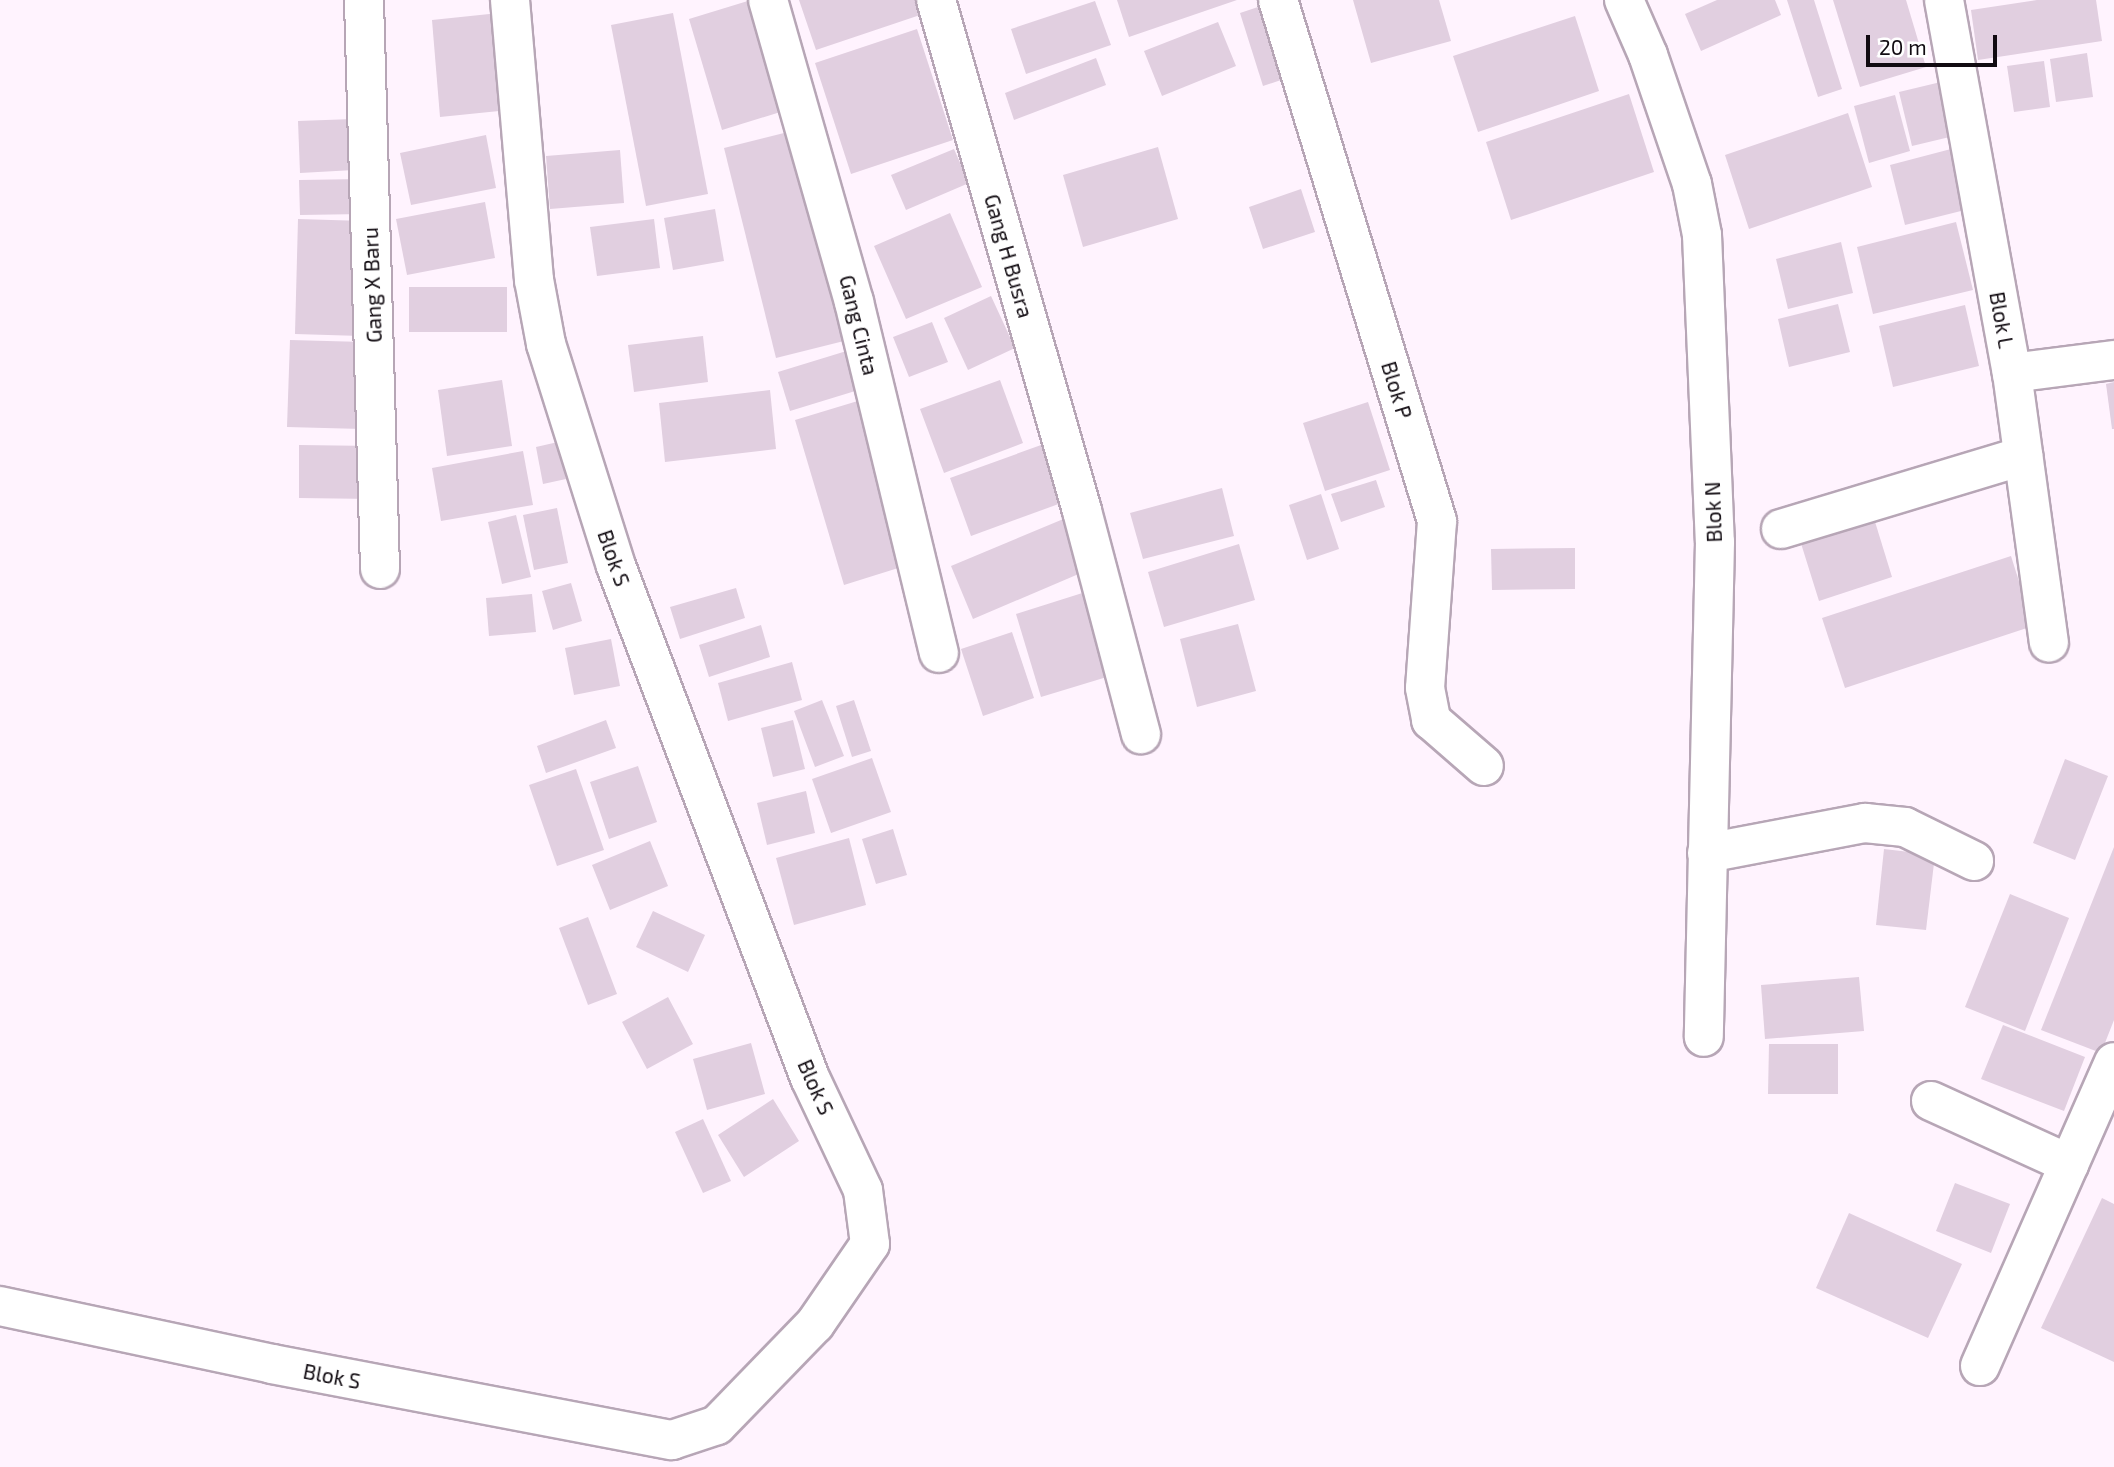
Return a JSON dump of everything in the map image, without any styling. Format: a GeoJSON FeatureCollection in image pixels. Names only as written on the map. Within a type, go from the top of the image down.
{"type":"FeatureCollection","features":[{"type":"Feature","properties":{"kind":"street","name":"Gang X Baru"},"geometry":{"type":"LineString","coordinates":[[364,0],[380,569]]}},
{"type":"Feature","properties":{"kind":"street","name":"Blok S"},"geometry":{"type":"LineString","coordinates":[[0,1306],[272,1364],[672,1440],[717,1425],[815,1324],[870,1244],[863,1190],[810,1078],[626,592],[546,344],[534,280],[510,0]]}},
{"type":"Feature","properties":{"kind":"street","name":"Gang Cinta"},"geometry":{"type":"LineString","coordinates":[[768,0],[854,302],[939,653]]}},
{"type":"Feature","properties":{"kind":"street","name":"Gang H Busra"},"geometry":{"type":"LineString","coordinates":[[936,0],[1083,511],[1141,734]]}},
{"type":"Feature","properties":{"kind":"street","name":"Blok P"},"geometry":{"type":"LineString","coordinates":[[1278,0],[1437,522],[1425,688],[1431,720],[1484,766]]}},
{"type":"Feature","properties":{"kind":"street","name":"Blok N"},"geometry":{"type":"LineString","coordinates":[[1624,0],[1648,55],[1692,184],[1702,235],[1715,542],[1704,1037]]}},
{"type":"Feature","properties":{"kind":"street","name":"Blok L"},"geometry":{"type":"LineString","coordinates":[[1944,0],[2012,373],[2049,642]]}},
{"type":"Feature","properties":{"kind":"street"},"geometry":{"type":"LineString","coordinates":[[2012,373],[2114,360]]}},
{"type":"Feature","properties":{"kind":"street"},"geometry":{"type":"LineString","coordinates":[[1781,529],[2023,456]]}},
{"type":"Feature","properties":{"kind":"street"},"geometry":{"type":"LineString","coordinates":[[1707,853],[1865,823],[1905,827],[1974,861]]}},
{"type":"Feature","properties":{"kind":"street"},"geometry":{"type":"LineString","coordinates":[[1980,1366],[2114,1062]]}},
{"type":"Feature","properties":{"kind":"street"},"geometry":{"type":"LineString","coordinates":[[1931,1101],[2069,1164]]}},
{"type":"Feature","properties":{"kind":"building"},"geometry":{"type":"Polygon","coordinates":[[[751,0],[790,109],[722,130],[689,19],[751,0]]]}},
{"type":"Feature","properties":{"kind":"building"},"geometry":{"type":"Polygon","coordinates":[[[799,0],[922,0],[926,13],[816,50],[799,0]]]}},
{"type":"Feature","properties":{"kind":"building"},"geometry":{"type":"Polygon","coordinates":[[[1117,0],[1237,0],[1129,37],[1117,0]]]}},
{"type":"Feature","properties":{"kind":"building"},"geometry":{"type":"Polygon","coordinates":[[[1353,0],[1439,0],[1451,41],[1371,63],[1353,0]]]}},
{"type":"Feature","properties":{"kind":"building"},"geometry":{"type":"Polygon","coordinates":[[[1717,0],[1775,0],[1781,15],[1701,51],[1685,14],[1717,0]]]}},
{"type":"Feature","properties":{"kind":"building"},"geometry":{"type":"Polygon","coordinates":[[[1787,0],[1814,0],[1842,89],[1818,97],[1787,0]]]}},
{"type":"Feature","properties":{"kind":"building"},"geometry":{"type":"Polygon","coordinates":[[[1833,0],[1906,0],[1926,67],[1860,87],[1833,0]]]}},
{"type":"Feature","properties":{"kind":"building"},"geometry":{"type":"Polygon","coordinates":[[[2037,0],[2096,0],[2102,41],[1978,60],[1971,10],[2037,0]]]}},
{"type":"Feature","properties":{"kind":"building"},"geometry":{"type":"Polygon","coordinates":[[[1095,1],[1111,45],[1026,74],[1011,29],[1095,1]]]}},
{"type":"Feature","properties":{"kind":"building"},"geometry":{"type":"Polygon","coordinates":[[[1270,3],[1293,76],[1263,86],[1240,13],[1270,3]]]}},
{"type":"Feature","properties":{"kind":"building"},"geometry":{"type":"Polygon","coordinates":[[[499,13],[509,110],[440,117],[432,20],[499,13]]]}},
{"type":"Feature","properties":{"kind":"building"},"geometry":{"type":"Polygon","coordinates":[[[673,13],[708,194],[646,206],[611,25],[673,13]]]}},
{"type":"Feature","properties":{"kind":"building"},"geometry":{"type":"Polygon","coordinates":[[[1575,16],[1599,91],[1478,132],[1453,56],[1575,16]]]}},
{"type":"Feature","properties":{"kind":"building"},"geometry":{"type":"Polygon","coordinates":[[[1218,22],[1236,66],[1162,96],[1144,51],[1218,22]]]}},
{"type":"Feature","properties":{"kind":"building"},"geometry":{"type":"Polygon","coordinates":[[[917,29],[953,140],[851,174],[815,63],[917,29]]]}},
{"type":"Feature","properties":{"kind":"building"},"geometry":{"type":"Polygon","coordinates":[[[2087,53],[2093,97],[2056,102],[2050,59],[2087,53]]]}},
{"type":"Feature","properties":{"kind":"building"},"geometry":{"type":"Polygon","coordinates":[[[1096,58],[1106,85],[1014,120],[1005,93],[1096,58]]]}},
{"type":"Feature","properties":{"kind":"building"},"geometry":{"type":"Polygon","coordinates":[[[2044,61],[2050,107],[2014,112],[2007,66],[2044,61]]]}},
{"type":"Feature","properties":{"kind":"building"},"geometry":{"type":"Polygon","coordinates":[[[1945,81],[1958,135],[1912,146],[1899,92],[1945,81]]]}},
{"type":"Feature","properties":{"kind":"building"},"geometry":{"type":"Polygon","coordinates":[[[1629,94],[1654,172],[1511,220],[1486,142],[1629,94]]]}},
{"type":"Feature","properties":{"kind":"building"},"geometry":{"type":"Polygon","coordinates":[[[1895,95],[1910,151],[1869,163],[1854,106],[1895,95]]]}},
{"type":"Feature","properties":{"kind":"building"},"geometry":{"type":"Polygon","coordinates":[[[1848,113],[1872,187],[1749,229],[1725,155],[1848,113]]]}},
{"type":"Feature","properties":{"kind":"building"},"geometry":{"type":"Polygon","coordinates":[[[353,119],[354,170],[300,173],[298,121],[353,119]]]}},
{"type":"Feature","properties":{"kind":"building"},"geometry":{"type":"Polygon","coordinates":[[[800,129],[852,339],[776,358],[724,148],[800,129]]]}},
{"type":"Feature","properties":{"kind":"building"},"geometry":{"type":"Polygon","coordinates":[[[486,135],[496,188],[411,205],[400,153],[486,135]]]}},
{"type":"Feature","properties":{"kind":"building"},"geometry":{"type":"Polygon","coordinates":[[[1158,147],[1178,219],[1083,247],[1063,175],[1158,147]]]}},
{"type":"Feature","properties":{"kind":"building"},"geometry":{"type":"Polygon","coordinates":[[[954,149],[969,183],[906,210],[891,175],[954,149]]]}},
{"type":"Feature","properties":{"kind":"building"},"geometry":{"type":"Polygon","coordinates":[[[1951,149],[1965,210],[1905,225],[1890,165],[1951,149]]]}},
{"type":"Feature","properties":{"kind":"building"},"geometry":{"type":"Polygon","coordinates":[[[620,150],[624,203],[550,209],[546,156],[620,150]]]}},
{"type":"Feature","properties":{"kind":"building"},"geometry":{"type":"Polygon","coordinates":[[[363,179],[363,214],[300,215],[299,180],[363,179]]]}},
{"type":"Feature","properties":{"kind":"building"},"geometry":{"type":"Polygon","coordinates":[[[1301,189],[1315,232],[1263,249],[1249,207],[1301,189]]]}},
{"type":"Feature","properties":{"kind":"building"},"geometry":{"type":"Polygon","coordinates":[[[485,202],[495,258],[407,275],[396,219],[485,202]]]}},
{"type":"Feature","properties":{"kind":"building"},"geometry":{"type":"Polygon","coordinates":[[[715,209],[724,261],[673,270],[664,218],[715,209]]]}},
{"type":"Feature","properties":{"kind":"building"},"geometry":{"type":"Polygon","coordinates":[[[950,213],[982,287],[906,319],[874,246],[950,213]]]}},
{"type":"Feature","properties":{"kind":"building"},"geometry":{"type":"Polygon","coordinates":[[[298,219],[364,221],[361,336],[295,334],[298,219]]]}},
{"type":"Feature","properties":{"kind":"building"},"geometry":{"type":"Polygon","coordinates":[[[654,219],[660,268],[597,276],[590,227],[654,219]]]}},
{"type":"Feature","properties":{"kind":"building"},"geometry":{"type":"Polygon","coordinates":[[[1956,222],[1973,290],[1873,314],[1857,247],[1956,222]]]}},
{"type":"Feature","properties":{"kind":"building"},"geometry":{"type":"Polygon","coordinates":[[[1841,242],[1853,293],[1788,309],[1776,259],[1841,242]]]}},
{"type":"Feature","properties":{"kind":"building"},"geometry":{"type":"Polygon","coordinates":[[[409,287],[507,287],[507,332],[409,332],[409,287]]]}},
{"type":"Feature","properties":{"kind":"building"},"geometry":{"type":"Polygon","coordinates":[[[991,296],[1015,348],[968,370],[944,318],[991,296]]]}},
{"type":"Feature","properties":{"kind":"building"},"geometry":{"type":"Polygon","coordinates":[[[1838,304],[1850,352],[1789,367],[1778,319],[1838,304]]]}},
{"type":"Feature","properties":{"kind":"building"},"geometry":{"type":"Polygon","coordinates":[[[1965,305],[1979,366],[1893,387],[1879,326],[1965,305]]]}},
{"type":"Feature","properties":{"kind":"building"},"geometry":{"type":"Polygon","coordinates":[[[932,322],[948,362],[909,377],[893,337],[932,322]]]}},
{"type":"Feature","properties":{"kind":"building"},"geometry":{"type":"Polygon","coordinates":[[[703,336],[708,382],[634,392],[628,345],[703,336]]]}},
{"type":"Feature","properties":{"kind":"building"},"geometry":{"type":"Polygon","coordinates":[[[290,340],[364,342],[362,429],[287,427],[290,340]]]}},
{"type":"Feature","properties":{"kind":"building"},"geometry":{"type":"Polygon","coordinates":[[[853,349],[865,388],[790,411],[778,372],[853,349]]]}},
{"type":"Feature","properties":{"kind":"building"},"geometry":{"type":"Polygon","coordinates":[[[502,380],[512,446],[447,456],[438,390],[502,380]]]}},
{"type":"Feature","properties":{"kind":"building"},"geometry":{"type":"Polygon","coordinates":[[[1000,380],[1023,443],[944,473],[920,409],[1000,380]]]}},
{"type":"Feature","properties":{"kind":"building"},"geometry":{"type":"Polygon","coordinates":[[[2114,382],[2114,429],[2112,429],[2106,384],[2114,382]]]}},
{"type":"Feature","properties":{"kind":"building"},"geometry":{"type":"Polygon","coordinates":[[[770,390],[776,449],[665,462],[659,403],[770,390]]]}},
{"type":"Feature","properties":{"kind":"building"},"geometry":{"type":"Polygon","coordinates":[[[861,400],[911,564],[844,585],[795,420],[861,400]]]}},
{"type":"Feature","properties":{"kind":"building"},"geometry":{"type":"Polygon","coordinates":[[[1368,402],[1390,470],[1325,491],[1303,423],[1368,402]]]}},
{"type":"Feature","properties":{"kind":"building"},"geometry":{"type":"Polygon","coordinates":[[[1055,440],[1075,498],[971,536],[950,478],[1055,440]]]}},
{"type":"Feature","properties":{"kind":"building"},"geometry":{"type":"Polygon","coordinates":[[[558,442],[566,479],[543,484],[536,447],[558,442]]]}},
{"type":"Feature","properties":{"kind":"building"},"geometry":{"type":"Polygon","coordinates":[[[299,445],[374,446],[373,499],[299,498],[299,445]]]}},
{"type":"Feature","properties":{"kind":"building"},"geometry":{"type":"Polygon","coordinates":[[[523,451],[533,505],[441,521],[432,468],[523,451]]]}},
{"type":"Feature","properties":{"kind":"building"},"geometry":{"type":"Polygon","coordinates":[[[1376,480],[1385,507],[1341,522],[1331,494],[1376,480]]]}},
{"type":"Feature","properties":{"kind":"building"},"geometry":{"type":"Polygon","coordinates":[[[1222,488],[1234,536],[1143,559],[1130,513],[1222,488]]]}},
{"type":"Feature","properties":{"kind":"building"},"geometry":{"type":"Polygon","coordinates":[[[1321,494],[1339,549],[1307,560],[1289,505],[1321,494]]]}},
{"type":"Feature","properties":{"kind":"building"},"geometry":{"type":"Polygon","coordinates":[[[557,508],[568,563],[534,570],[523,515],[557,508]]]}},
{"type":"Feature","properties":{"kind":"building"},"geometry":{"type":"Polygon","coordinates":[[[1872,512],[1892,577],[1819,601],[1799,537],[1872,512]]]}},
{"type":"Feature","properties":{"kind":"building"},"geometry":{"type":"Polygon","coordinates":[[[516,515],[531,577],[502,584],[488,522],[516,515]]]}},
{"type":"Feature","properties":{"kind":"building"},"geometry":{"type":"Polygon","coordinates":[[[1073,515],[1095,567],[973,619],[951,566],[1073,515]]]}},
{"type":"Feature","properties":{"kind":"building"},"geometry":{"type":"Polygon","coordinates":[[[1239,544],[1255,600],[1164,627],[1148,572],[1239,544]]]}},
{"type":"Feature","properties":{"kind":"building"},"geometry":{"type":"Polygon","coordinates":[[[1575,548],[1575,589],[1492,590],[1491,549],[1575,548]]]}},
{"type":"Feature","properties":{"kind":"building"},"geometry":{"type":"Polygon","coordinates":[[[2011,556],[2033,626],[1845,688],[1822,618],[2011,556]]]}},
{"type":"Feature","properties":{"kind":"building"},"geometry":{"type":"Polygon","coordinates":[[[571,583],[582,621],[553,630],[542,591],[571,583]]]}},
{"type":"Feature","properties":{"kind":"building"},"geometry":{"type":"Polygon","coordinates":[[[736,588],[745,618],[680,639],[670,607],[736,588]]]}},
{"type":"Feature","properties":{"kind":"building"},"geometry":{"type":"Polygon","coordinates":[[[1095,589],[1120,673],[1041,697],[1016,614],[1095,589]]]}},
{"type":"Feature","properties":{"kind":"building"},"geometry":{"type":"Polygon","coordinates":[[[532,594],[536,632],[489,636],[486,598],[532,594]]]}},
{"type":"Feature","properties":{"kind":"building"},"geometry":{"type":"Polygon","coordinates":[[[1238,624],[1256,691],[1197,707],[1180,639],[1238,624]]]}},
{"type":"Feature","properties":{"kind":"building"},"geometry":{"type":"Polygon","coordinates":[[[761,625],[770,657],[709,677],[699,645],[761,625]]]}},
{"type":"Feature","properties":{"kind":"building"},"geometry":{"type":"Polygon","coordinates":[[[1012,632],[1034,698],[983,716],[961,649],[1012,632]]]}},
{"type":"Feature","properties":{"kind":"building"},"geometry":{"type":"Polygon","coordinates":[[[611,639],[620,686],[574,695],[565,648],[611,639]]]}},
{"type":"Feature","properties":{"kind":"building"},"geometry":{"type":"Polygon","coordinates":[[[792,662],[802,700],[728,721],[718,683],[792,662]]]}},
{"type":"Feature","properties":{"kind":"building"},"geometry":{"type":"Polygon","coordinates":[[[822,700],[844,756],[815,767],[794,711],[822,700]]]}},
{"type":"Feature","properties":{"kind":"building"},"geometry":{"type":"Polygon","coordinates":[[[854,700],[871,751],[852,757],[836,706],[854,700]]]}},
{"type":"Feature","properties":{"kind":"building"},"geometry":{"type":"Polygon","coordinates":[[[606,720],[616,748],[546,773],[537,746],[606,720]]]}},
{"type":"Feature","properties":{"kind":"building"},"geometry":{"type":"Polygon","coordinates":[[[793,720],[805,769],[773,777],[761,728],[793,720]]]}},
{"type":"Feature","properties":{"kind":"building"},"geometry":{"type":"Polygon","coordinates":[[[872,758],[891,812],[831,833],[812,779],[872,758]]]}},
{"type":"Feature","properties":{"kind":"building"},"geometry":{"type":"Polygon","coordinates":[[[2065,759],[2108,776],[2075,860],[2033,843],[2065,759]]]}},
{"type":"Feature","properties":{"kind":"building"},"geometry":{"type":"Polygon","coordinates":[[[638,766],[657,822],[609,839],[590,782],[638,766]]]}},
{"type":"Feature","properties":{"kind":"building"},"geometry":{"type":"Polygon","coordinates":[[[576,769],[604,850],[557,866],[529,785],[576,769]]]}},
{"type":"Feature","properties":{"kind":"building"},"geometry":{"type":"Polygon","coordinates":[[[806,791],[815,833],[767,845],[757,803],[806,791]]]}},
{"type":"Feature","properties":{"kind":"building"},"geometry":{"type":"Polygon","coordinates":[[[893,829],[907,875],[876,884],[862,839],[893,829]]]}},
{"type":"Feature","properties":{"kind":"building"},"geometry":{"type":"Polygon","coordinates":[[[849,838],[866,905],[794,925],[776,858],[849,838]]]}},
{"type":"Feature","properties":{"kind":"building"},"geometry":{"type":"Polygon","coordinates":[[[650,841],[668,886],[610,910],[592,865],[650,841]]]}},
{"type":"Feature","properties":{"kind":"building"},"geometry":{"type":"Polygon","coordinates":[[[2114,847],[2114,1020],[2101,1053],[2041,1030],[2114,847]]]}},
{"type":"Feature","properties":{"kind":"building"},"geometry":{"type":"Polygon","coordinates":[[[1884,849],[1935,855],[1926,930],[1876,925],[1884,849]]]}},
{"type":"Feature","properties":{"kind":"building"},"geometry":{"type":"Polygon","coordinates":[[[2010,894],[2069,918],[2025,1031],[1965,1007],[2010,894]]]}},
{"type":"Feature","properties":{"kind":"building"},"geometry":{"type":"Polygon","coordinates":[[[653,911],[705,935],[688,972],[636,947],[653,911]]]}},
{"type":"Feature","properties":{"kind":"building"},"geometry":{"type":"Polygon","coordinates":[[[588,917],[617,994],[588,1005],[559,928],[588,917]]]}},
{"type":"Feature","properties":{"kind":"building"},"geometry":{"type":"Polygon","coordinates":[[[1859,977],[1864,1031],[1765,1039],[1761,985],[1859,977]]]}},
{"type":"Feature","properties":{"kind":"building"},"geometry":{"type":"Polygon","coordinates":[[[668,997],[693,1044],[647,1069],[622,1022],[668,997]]]}},
{"type":"Feature","properties":{"kind":"building"},"geometry":{"type":"Polygon","coordinates":[[[2003,1025],[2085,1057],[2064,1111],[1981,1079],[2003,1025]]]}},
{"type":"Feature","properties":{"kind":"building"},"geometry":{"type":"Polygon","coordinates":[[[751,1043],[765,1094],[707,1110],[693,1059],[751,1043]]]}},
{"type":"Feature","properties":{"kind":"building"},"geometry":{"type":"Polygon","coordinates":[[[1769,1044],[1838,1044],[1838,1094],[1768,1094],[1769,1044]]]}},
{"type":"Feature","properties":{"kind":"building"},"geometry":{"type":"Polygon","coordinates":[[[773,1099],[799,1141],[744,1177],[718,1135],[773,1099]]]}},
{"type":"Feature","properties":{"kind":"building"},"geometry":{"type":"Polygon","coordinates":[[[703,1119],[731,1181],[703,1193],[675,1132],[703,1119]]]}},
{"type":"Feature","properties":{"kind":"building"},"geometry":{"type":"Polygon","coordinates":[[[1955,1183],[2010,1204],[1991,1253],[1936,1231],[1955,1183]]]}},
{"type":"Feature","properties":{"kind":"building"},"geometry":{"type":"Polygon","coordinates":[[[2102,1198],[2114,1204],[2114,1362],[2041,1328],[2102,1198]]]}},
{"type":"Feature","properties":{"kind":"building"},"geometry":{"type":"Polygon","coordinates":[[[1849,1213],[1962,1264],[1928,1338],[1816,1288],[1849,1213]]]}}]}
